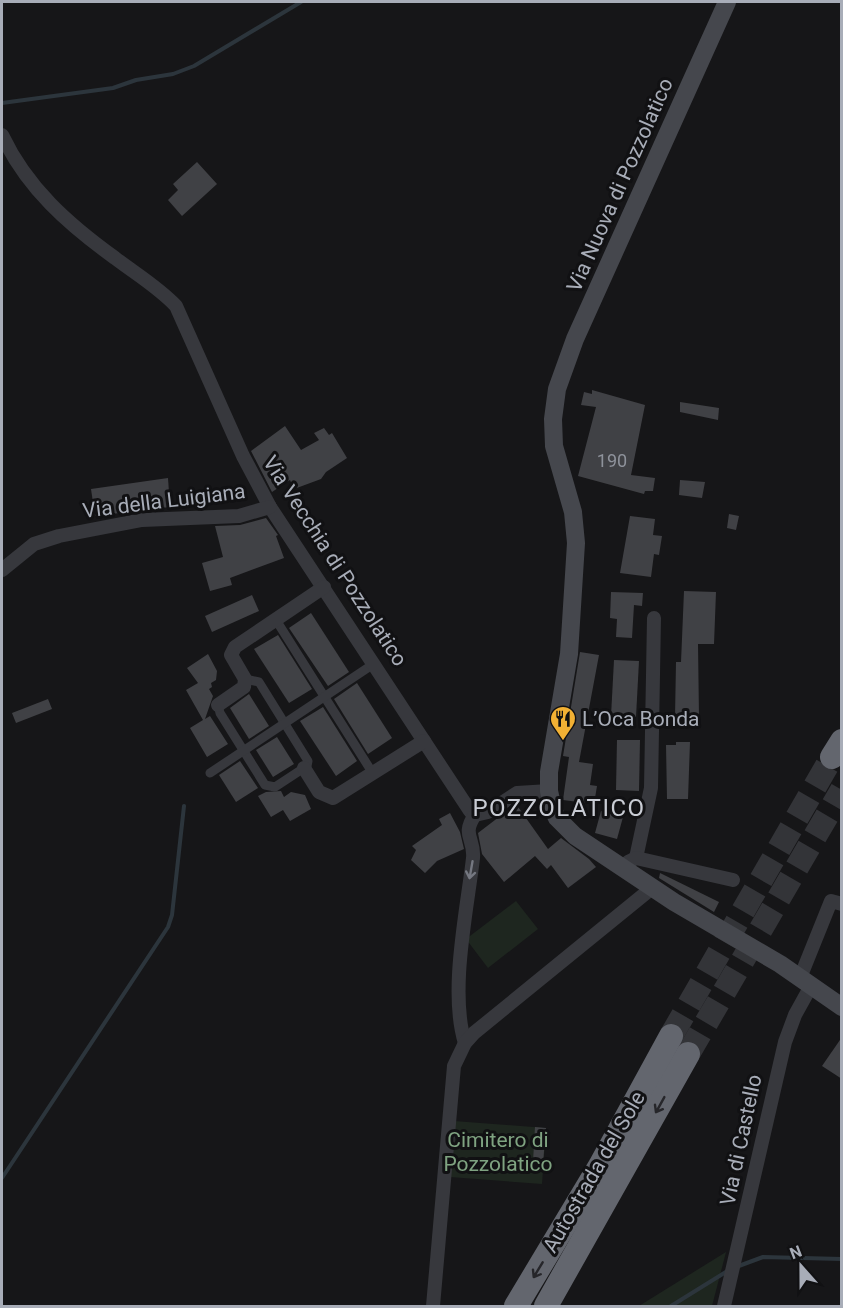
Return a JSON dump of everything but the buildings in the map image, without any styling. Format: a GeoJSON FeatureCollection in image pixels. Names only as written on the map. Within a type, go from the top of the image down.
{"type":"FeatureCollection","features":[{"type":"Feature","properties":{"kind":"highway","name":"Autostrada del Sole"},"geometry":{"type":"LineString","coordinates":[[516,1306],[600,1166],[671,1036]]}},
{"type":"Feature","properties":{"kind":"highway","name":"Autostrada del Sole"},"geometry":{"type":"LineString","coordinates":[[546,1306],[688,1054]]}},
{"type":"Feature","properties":{"kind":"main road","name":"Via Nuova di Pozzolatico"},"geometry":{"type":"LineString","coordinates":[[549,792],[551,754],[569,654],[576,543],[573,512],[554,438],[553,419],[557,388],[575,339],[728,2]]}},
{"type":"Feature","properties":{"kind":"main road"},"geometry":{"type":"LineString","coordinates":[[549,792],[557,818],[565,827],[630,863],[651,888],[806,982],[842,1007]]}},
{"type":"Feature","properties":{"kind":"street","name":"Via Vecchia di Pozzolatico"},"geometry":{"type":"LineString","coordinates":[[2,135],[17,165],[54,210],[84,236],[164,293],[176,306],[243,456],[270,507],[375,663],[465,806],[475,815]]}},
{"type":"Feature","properties":{"kind":"street","name":"Via della Luigiana"},"geometry":{"type":"LineString","coordinates":[[2,570],[34,544],[59,536],[142,520],[239,516],[270,507]]}},
{"type":"Feature","properties":{"kind":"street"},"geometry":{"type":"LineString","coordinates":[[245,679],[259,682],[308,761],[304,768],[270,787],[265,785],[220,712],[218,705],[244,687],[245,679],[231,655],[235,647],[324,587]]}},
{"type":"Feature","properties":{"kind":"street"},"geometry":{"type":"LineString","coordinates":[[654,618],[651,788],[630,863],[733,880]]}},
{"type":"Feature","properties":{"kind":"street"},"geometry":{"type":"LineString","coordinates":[[276,620],[372,772]]}},
{"type":"Feature","properties":{"kind":"street"},"geometry":{"type":"LineString","coordinates":[[210,773],[375,663]]}},
{"type":"Feature","properties":{"kind":"street"},"geometry":{"type":"LineString","coordinates":[[304,768],[319,792],[326,797],[333,798],[424,741]]}},
{"type":"Feature","properties":{"kind":"street"},"geometry":{"type":"LineString","coordinates":[[465,1042],[459,1013],[465,902],[473,855],[467,834],[475,815],[488,812],[518,793],[549,792]]}},
{"type":"Feature","properties":{"kind":"street"},"geometry":{"type":"LineString","coordinates":[[433,1306],[454,1066],[465,1042],[651,888]]}},
{"type":"Feature","properties":{"kind":"street","name":"Via di Castello"},"geometry":{"type":"LineString","coordinates":[[724,1306],[785,1042],[831,902],[842,904]]}},
{"type":"Feature","properties":{"kind":"green space"},"geometry":{"type":"Polygon","coordinates":[[[516,901],[538,929],[488,968],[466,939],[516,901]]]}},
{"type":"Feature","properties":{"kind":"green space","name":"Cimitero di Pozzolatico"},"geometry":{"type":"Polygon","coordinates":[[[454,1121],[546,1128],[542,1184],[450,1177],[454,1121]]]}},
{"type":"Feature","properties":{"kind":"green space"},"geometry":{"type":"Polygon","coordinates":[[[726,1252],[712,1306],[639,1306],[726,1252]]]}},
{"type":"Feature","properties":{"kind":"waterway"},"geometry":{"type":"LineString","coordinates":[[2,103],[113,88],[136,80],[173,74],[194,66],[301,2]]}},
{"type":"Feature","properties":{"kind":"waterway"},"geometry":{"type":"LineString","coordinates":[[2,1178],[168,927],[172,915],[184,806]]}},
{"type":"Feature","properties":{"kind":"waterway"},"geometry":{"type":"LineString","coordinates":[[736,1267],[763,1257],[842,1259]]}},
{"type":"Feature","properties":{"kind":"waterway"},"geometry":{"type":"LineString","coordinates":[[671,1306],[729,1270]]}},
{"type":"Feature","properties":{"kind":"tunnel"},"geometry":{"type":"LineString","coordinates":[[671,1036],[832,757]]}},
{"type":"Feature","properties":{"kind":"tunnel"},"geometry":{"type":"LineString","coordinates":[[688,1054],[842,790]]}},
{"type":"Feature","properties":{"kind":"place","name":"L’Oca Bonda"},"geometry":{"type":"Point","coordinates":[563,742]}},
{"type":"Feature","properties":{"kind":"district","name":"POZZOLATICO"},"geometry":{"type":"Point","coordinates":[559,808]}}]}
